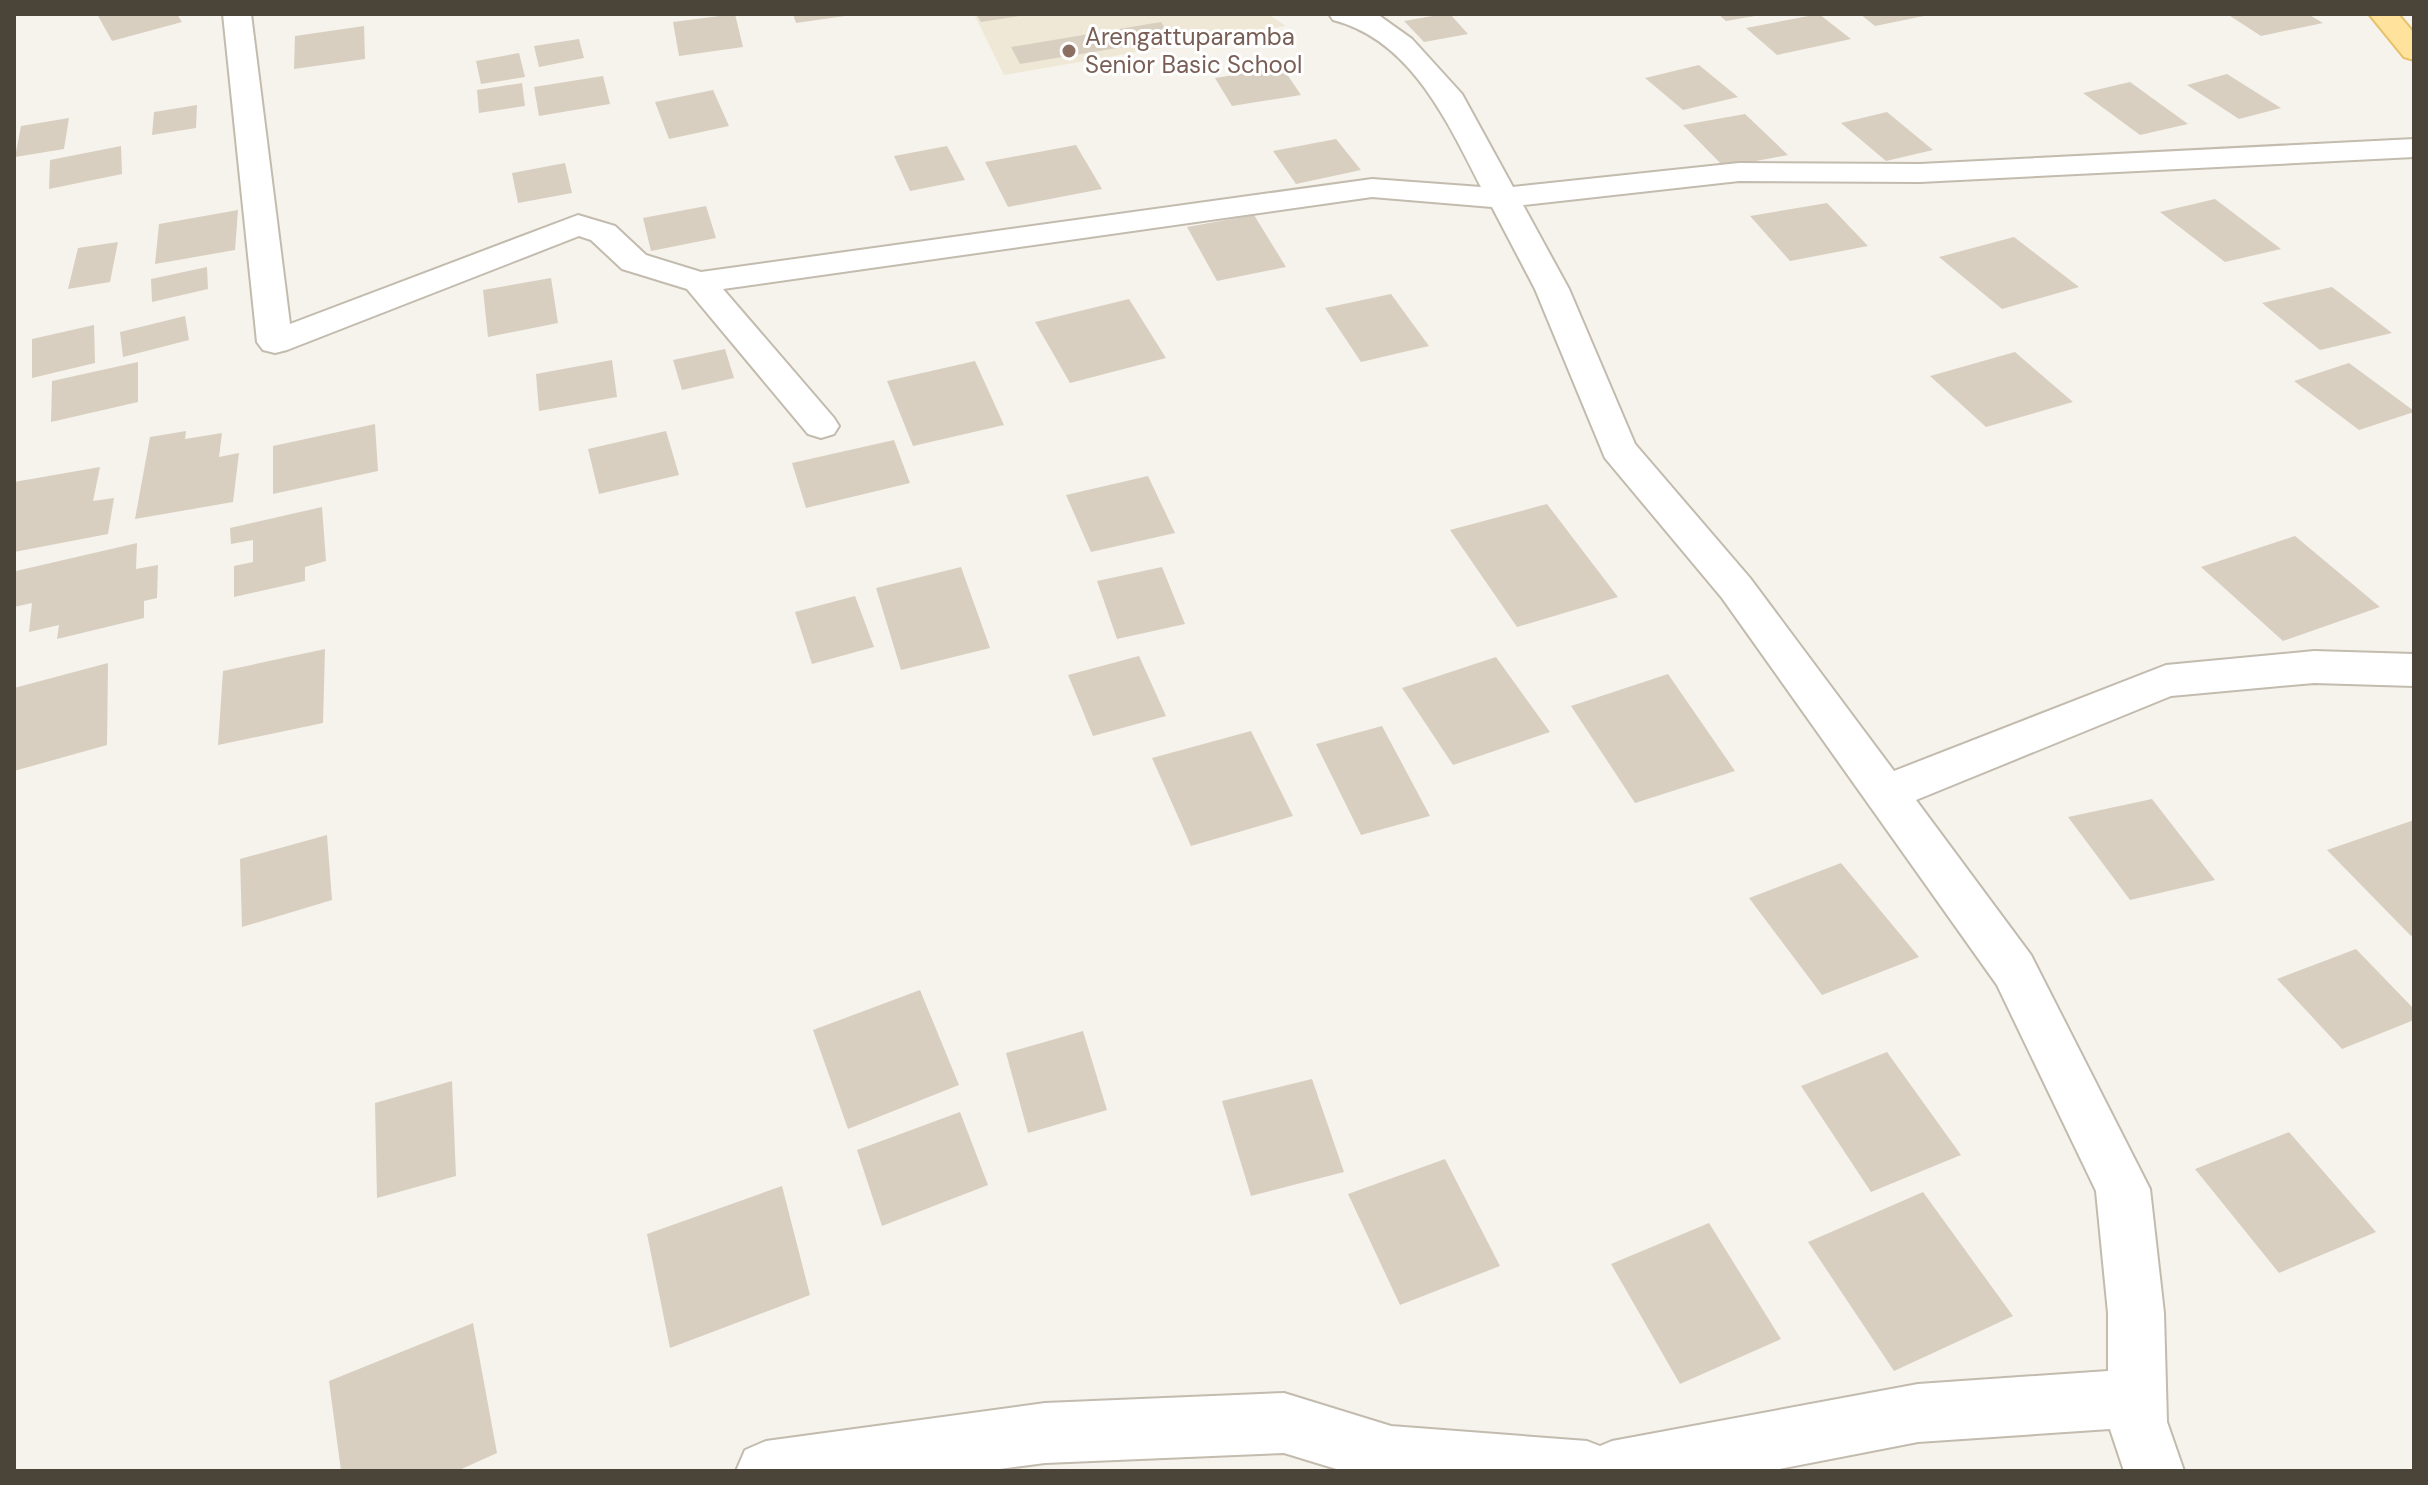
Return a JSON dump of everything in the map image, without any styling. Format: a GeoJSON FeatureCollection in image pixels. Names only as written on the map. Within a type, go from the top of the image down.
{"type":"FeatureCollection","features":[{"type":"Feature","properties":{"kind":"main road"},"geometry":{"type":"LineString","coordinates":[[2383,14],[2414,51]]}},
{"type":"Feature","properties":{"kind":"street"},"geometry":{"type":"LineString","coordinates":[[237,14],[275,342],[578,225],[603,233],[634,262],[699,282],[1372,188],[1504,198],[1739,172],[1920,173],[2414,148]]}},
{"type":"Feature","properties":{"kind":"street"},"geometry":{"type":"LineString","coordinates":[[1363,18],[1402,45],[1447,94],[1552,289],[1618,449],[1736,588],[2014,970],[2123,1189],[2136,1313],[2137,1422],[2154,1471]]}},
{"type":"Feature","properties":{"kind":"street"},"geometry":{"type":"LineString","coordinates":[[699,282],[821,426]]}},
{"type":"Feature","properties":{"kind":"street"},"geometry":{"type":"LineString","coordinates":[[1885,793],[2166,681],[2314,667],[2414,670]]}},
{"type":"Feature","properties":{"kind":"street"},"geometry":{"type":"LineString","coordinates":[[1612,1471],[1918,1413],[2137,1398]]}},
{"type":"Feature","properties":{"kind":"street"},"geometry":{"type":"LineString","coordinates":[[766,1471],[1045,1433],[1284,1423],[1391,1456],[1587,1471]]}},
{"type":"Feature","properties":{"kind":"shaded area","name":"Arengattuparamba Senior Basic School"},"geometry":{"type":"Polygon","coordinates":[[[974,14],[1268,14],[1286,26],[1004,75],[974,14]]]}},
{"type":"Feature","properties":{"kind":"building"},"geometry":{"type":"Polygon","coordinates":[[[97,14],[177,14],[182,22],[112,41],[97,14]]]}},
{"type":"Feature","properties":{"kind":"building"},"geometry":{"type":"Polygon","coordinates":[[[735,14],[743,47],[679,56],[673,22],[735,14]]]}},
{"type":"Feature","properties":{"kind":"building"},"geometry":{"type":"Polygon","coordinates":[[[793,14],[845,14],[845,16],[796,23],[793,14]]]}},
{"type":"Feature","properties":{"kind":"building"},"geometry":{"type":"Polygon","coordinates":[[[976,14],[1019,14],[1020,16],[981,22],[976,14]]]}},
{"type":"Feature","properties":{"kind":"building"},"geometry":{"type":"Polygon","coordinates":[[[1450,14],[1468,34],[1424,42],[1404,21],[1450,14]]]}},
{"type":"Feature","properties":{"kind":"building"},"geometry":{"type":"Polygon","coordinates":[[[1718,14],[1755,14],[1755,16],[1726,21],[1718,14]]]}},
{"type":"Feature","properties":{"kind":"building"},"geometry":{"type":"Polygon","coordinates":[[[1819,14],[1851,39],[1777,55],[1746,28],[1819,14]]]}},
{"type":"Feature","properties":{"kind":"building"},"geometry":{"type":"Polygon","coordinates":[[[1860,14],[1929,14],[1929,15],[1875,26],[1860,14]]]}},
{"type":"Feature","properties":{"kind":"building"},"geometry":{"type":"Polygon","coordinates":[[[2227,14],[2308,14],[2323,23],[2261,36],[2227,14]]]}},
{"type":"Feature","properties":{"kind":"building"},"geometry":{"type":"Polygon","coordinates":[[[1161,22],[1172,39],[1020,64],[1011,47],[1161,22]]]}},
{"type":"Feature","properties":{"kind":"building"},"geometry":{"type":"Polygon","coordinates":[[[364,26],[365,59],[294,69],[295,36],[364,26]]]}},
{"type":"Feature","properties":{"kind":"building"},"geometry":{"type":"Polygon","coordinates":[[[579,39],[584,58],[539,67],[534,46],[579,39]]]}},
{"type":"Feature","properties":{"kind":"building"},"geometry":{"type":"Polygon","coordinates":[[[519,53],[525,77],[481,84],[476,61],[519,53]]]}},
{"type":"Feature","properties":{"kind":"building"},"geometry":{"type":"Polygon","coordinates":[[[1699,65],[1738,97],[1683,110],[1645,78],[1699,65]]]}},
{"type":"Feature","properties":{"kind":"building"},"geometry":{"type":"Polygon","coordinates":[[[1282,67],[1301,95],[1232,106],[1215,78],[1282,67]]]}},
{"type":"Feature","properties":{"kind":"building"},"geometry":{"type":"Polygon","coordinates":[[[2227,74],[2281,108],[2239,119],[2187,85],[2227,74]]]}},
{"type":"Feature","properties":{"kind":"building"},"geometry":{"type":"Polygon","coordinates":[[[603,76],[610,104],[539,116],[534,87],[603,76]]]}},
{"type":"Feature","properties":{"kind":"building"},"geometry":{"type":"Polygon","coordinates":[[[2130,82],[2188,124],[2140,135],[2083,93],[2130,82]]]}},
{"type":"Feature","properties":{"kind":"building"},"geometry":{"type":"Polygon","coordinates":[[[522,83],[525,106],[479,113],[477,90],[522,83]]]}},
{"type":"Feature","properties":{"kind":"building"},"geometry":{"type":"Polygon","coordinates":[[[713,90],[729,126],[669,139],[655,102],[713,90]]]}},
{"type":"Feature","properties":{"kind":"building"},"geometry":{"type":"Polygon","coordinates":[[[197,105],[196,128],[152,135],[154,112],[197,105]]]}},
{"type":"Feature","properties":{"kind":"building"},"geometry":{"type":"Polygon","coordinates":[[[1887,112],[1933,150],[1886,161],[1841,123],[1887,112]]]}},
{"type":"Feature","properties":{"kind":"building"},"geometry":{"type":"Polygon","coordinates":[[[1745,114],[1788,155],[1724,167],[1683,125],[1745,114]]]}},
{"type":"Feature","properties":{"kind":"building"},"geometry":{"type":"Polygon","coordinates":[[[69,118],[64,149],[15,157],[21,126],[69,118]]]}},
{"type":"Feature","properties":{"kind":"building"},"geometry":{"type":"Polygon","coordinates":[[[1336,139],[1361,170],[1296,184],[1273,151],[1336,139]]]}},
{"type":"Feature","properties":{"kind":"building"},"geometry":{"type":"Polygon","coordinates":[[[1076,145],[1102,189],[1008,207],[985,162],[1076,145]]]}},
{"type":"Feature","properties":{"kind":"building"},"geometry":{"type":"Polygon","coordinates":[[[121,146],[122,174],[49,189],[50,160],[121,146]]]}},
{"type":"Feature","properties":{"kind":"building"},"geometry":{"type":"Polygon","coordinates":[[[947,146],[965,180],[910,191],[894,156],[947,146]]]}},
{"type":"Feature","properties":{"kind":"building"},"geometry":{"type":"Polygon","coordinates":[[[565,163],[572,193],[518,203],[512,173],[565,163]]]}},
{"type":"Feature","properties":{"kind":"building"},"geometry":{"type":"Polygon","coordinates":[[[2215,199],[2281,249],[2225,262],[2160,212],[2215,199]]]}},
{"type":"Feature","properties":{"kind":"building"},"geometry":{"type":"Polygon","coordinates":[[[1827,203],[1868,246],[1790,261],[1750,216],[1827,203]]]}},
{"type":"Feature","properties":{"kind":"building"},"geometry":{"type":"Polygon","coordinates":[[[706,206],[716,238],[651,251],[643,218],[706,206]]]}},
{"type":"Feature","properties":{"kind":"building"},"geometry":{"type":"Polygon","coordinates":[[[238,210],[235,250],[155,264],[159,224],[238,210]]]}},
{"type":"Feature","properties":{"kind":"building"},"geometry":{"type":"Polygon","coordinates":[[[1254,215],[1286,267],[1217,281],[1187,227],[1254,215]]]}},
{"type":"Feature","properties":{"kind":"building"},"geometry":{"type":"Polygon","coordinates":[[[2014,237],[2079,287],[2002,309],[1939,257],[2014,237]]]}},
{"type":"Feature","properties":{"kind":"building"},"geometry":{"type":"Polygon","coordinates":[[[118,242],[110,282],[68,289],[78,248],[118,242]]]}},
{"type":"Feature","properties":{"kind":"building"},"geometry":{"type":"Polygon","coordinates":[[[207,267],[208,289],[152,302],[151,279],[207,267]]]}},
{"type":"Feature","properties":{"kind":"building"},"geometry":{"type":"Polygon","coordinates":[[[551,278],[558,323],[488,337],[483,290],[551,278]]]}},
{"type":"Feature","properties":{"kind":"building"},"geometry":{"type":"Polygon","coordinates":[[[2332,287],[2392,333],[2320,350],[2262,303],[2332,287]]]}},
{"type":"Feature","properties":{"kind":"building"},"geometry":{"type":"Polygon","coordinates":[[[1391,294],[1429,346],[1361,362],[1325,308],[1391,294]]]}},
{"type":"Feature","properties":{"kind":"building"},"geometry":{"type":"Polygon","coordinates":[[[1129,299],[1166,358],[1070,383],[1035,322],[1129,299]]]}},
{"type":"Feature","properties":{"kind":"building"},"geometry":{"type":"Polygon","coordinates":[[[185,316],[189,340],[123,357],[120,332],[185,316]]]}},
{"type":"Feature","properties":{"kind":"building"},"geometry":{"type":"Polygon","coordinates":[[[94,325],[95,363],[32,378],[32,339],[94,325]]]}},
{"type":"Feature","properties":{"kind":"building"},"geometry":{"type":"Polygon","coordinates":[[[725,349],[734,378],[682,390],[673,360],[725,349]]]}},
{"type":"Feature","properties":{"kind":"building"},"geometry":{"type":"Polygon","coordinates":[[[2015,352],[2073,402],[1986,427],[1930,376],[2015,352]]]}},
{"type":"Feature","properties":{"kind":"building"},"geometry":{"type":"Polygon","coordinates":[[[612,360],[617,397],[539,411],[536,374],[612,360]]]}},
{"type":"Feature","properties":{"kind":"building"},"geometry":{"type":"Polygon","coordinates":[[[975,361],[1004,425],[913,446],[887,381],[975,361]]]}},
{"type":"Feature","properties":{"kind":"building"},"geometry":{"type":"Polygon","coordinates":[[[138,362],[138,402],[51,422],[52,381],[138,362]]]}},
{"type":"Feature","properties":{"kind":"building"},"geometry":{"type":"Polygon","coordinates":[[[2349,363],[2414,412],[2359,430],[2294,381],[2349,363]]]}},
{"type":"Feature","properties":{"kind":"building"},"geometry":{"type":"Polygon","coordinates":[[[375,424],[378,471],[273,494],[273,446],[375,424]]]}},
{"type":"Feature","properties":{"kind":"building"},"geometry":{"type":"Polygon","coordinates":[[[186,431],[185,439],[222,433],[219,457],[239,453],[233,502],[135,519],[150,437],[186,431]]]}},
{"type":"Feature","properties":{"kind":"building"},"geometry":{"type":"Polygon","coordinates":[[[666,431],[679,475],[599,494],[588,449],[666,431]]]}},
{"type":"Feature","properties":{"kind":"building"},"geometry":{"type":"Polygon","coordinates":[[[894,440],[910,483],[806,508],[792,463],[894,440]]]}},
{"type":"Feature","properties":{"kind":"building"},"geometry":{"type":"Polygon","coordinates":[[[100,467],[93,501],[114,498],[108,534],[14,552],[14,482],[100,467]]]}},
{"type":"Feature","properties":{"kind":"building"},"geometry":{"type":"Polygon","coordinates":[[[1148,476],[1175,533],[1091,552],[1066,495],[1148,476]]]}},
{"type":"Feature","properties":{"kind":"building"},"geometry":{"type":"Polygon","coordinates":[[[1547,504],[1618,597],[1517,627],[1450,530],[1547,504]]]}},
{"type":"Feature","properties":{"kind":"building"},"geometry":{"type":"Polygon","coordinates":[[[322,507],[326,561],[305,567],[305,581],[234,597],[234,566],[253,562],[253,540],[231,544],[230,528],[322,507]]]}},
{"type":"Feature","properties":{"kind":"building"},"geometry":{"type":"Polygon","coordinates":[[[2295,536],[2380,607],[2283,641],[2201,567],[2295,536]]]}},
{"type":"Feature","properties":{"kind":"building"},"geometry":{"type":"Polygon","coordinates":[[[137,543],[136,569],[158,565],[157,598],[144,601],[144,618],[57,639],[59,625],[29,632],[32,603],[14,607],[16,571],[137,543]]]}},
{"type":"Feature","properties":{"kind":"building"},"geometry":{"type":"Polygon","coordinates":[[[961,567],[990,648],[901,670],[876,588],[961,567]]]}},
{"type":"Feature","properties":{"kind":"building"},"geometry":{"type":"Polygon","coordinates":[[[1162,567],[1185,624],[1117,639],[1097,581],[1162,567]]]}},
{"type":"Feature","properties":{"kind":"building"},"geometry":{"type":"Polygon","coordinates":[[[855,596],[874,647],[812,664],[795,612],[855,596]]]}},
{"type":"Feature","properties":{"kind":"building"},"geometry":{"type":"Polygon","coordinates":[[[325,649],[323,723],[218,745],[223,671],[325,649]]]}},
{"type":"Feature","properties":{"kind":"building"},"geometry":{"type":"Polygon","coordinates":[[[1139,656],[1166,716],[1093,736],[1068,675],[1139,656]]]}},
{"type":"Feature","properties":{"kind":"building"},"geometry":{"type":"Polygon","coordinates":[[[1496,657],[1550,732],[1453,765],[1402,688],[1496,657]]]}},
{"type":"Feature","properties":{"kind":"building"},"geometry":{"type":"Polygon","coordinates":[[[108,663],[107,745],[14,771],[14,688],[108,663]]]}},
{"type":"Feature","properties":{"kind":"building"},"geometry":{"type":"Polygon","coordinates":[[[1668,674],[1735,771],[1635,803],[1571,706],[1668,674]]]}},
{"type":"Feature","properties":{"kind":"building"},"geometry":{"type":"Polygon","coordinates":[[[1382,726],[1430,816],[1361,835],[1316,744],[1382,726]]]}},
{"type":"Feature","properties":{"kind":"building"},"geometry":{"type":"Polygon","coordinates":[[[1251,731],[1293,816],[1191,846],[1152,758],[1251,731]]]}},
{"type":"Feature","properties":{"kind":"building"},"geometry":{"type":"Polygon","coordinates":[[[2152,799],[2215,880],[2130,900],[2068,817],[2152,799]]]}},
{"type":"Feature","properties":{"kind":"building"},"geometry":{"type":"Polygon","coordinates":[[[2414,820],[2414,934],[2411,936],[2327,850],[2414,820]]]}},
{"type":"Feature","properties":{"kind":"building"},"geometry":{"type":"Polygon","coordinates":[[[327,835],[332,900],[242,927],[240,859],[327,835]]]}},
{"type":"Feature","properties":{"kind":"building"},"geometry":{"type":"Polygon","coordinates":[[[1841,863],[1919,957],[1822,995],[1749,898],[1841,863]]]}},
{"type":"Feature","properties":{"kind":"building"},"geometry":{"type":"Polygon","coordinates":[[[2356,949],[2414,1009],[2414,1020],[2342,1049],[2277,979],[2356,949]]]}},
{"type":"Feature","properties":{"kind":"building"},"geometry":{"type":"Polygon","coordinates":[[[920,990],[959,1085],[848,1129],[813,1030],[920,990]]]}},
{"type":"Feature","properties":{"kind":"building"},"geometry":{"type":"Polygon","coordinates":[[[1083,1031],[1107,1110],[1028,1133],[1006,1053],[1083,1031]]]}},
{"type":"Feature","properties":{"kind":"building"},"geometry":{"type":"Polygon","coordinates":[[[1887,1052],[1961,1155],[1871,1192],[1801,1086],[1887,1052]]]}},
{"type":"Feature","properties":{"kind":"building"},"geometry":{"type":"Polygon","coordinates":[[[1312,1079],[1344,1172],[1251,1196],[1222,1101],[1312,1079]]]}},
{"type":"Feature","properties":{"kind":"building"},"geometry":{"type":"Polygon","coordinates":[[[452,1081],[456,1176],[377,1198],[375,1103],[452,1081]]]}},
{"type":"Feature","properties":{"kind":"building"},"geometry":{"type":"Polygon","coordinates":[[[960,1112],[988,1185],[882,1226],[857,1150],[960,1112]]]}},
{"type":"Feature","properties":{"kind":"building"},"geometry":{"type":"Polygon","coordinates":[[[2289,1132],[2376,1232],[2279,1273],[2195,1169],[2289,1132]]]}},
{"type":"Feature","properties":{"kind":"building"},"geometry":{"type":"Polygon","coordinates":[[[1445,1159],[1500,1266],[1400,1305],[1348,1194],[1445,1159]]]}},
{"type":"Feature","properties":{"kind":"building"},"geometry":{"type":"Polygon","coordinates":[[[782,1186],[810,1295],[670,1348],[647,1234],[782,1186]]]}},
{"type":"Feature","properties":{"kind":"building"},"geometry":{"type":"Polygon","coordinates":[[[1923,1192],[2013,1316],[1894,1371],[1808,1242],[1923,1192]]]}},
{"type":"Feature","properties":{"kind":"building"},"geometry":{"type":"Polygon","coordinates":[[[1709,1223],[1781,1339],[1680,1384],[1611,1264],[1709,1223]]]}},
{"type":"Feature","properties":{"kind":"building"},"geometry":{"type":"Polygon","coordinates":[[[473,1323],[497,1453],[457,1471],[341,1471],[329,1381],[473,1323]]]}},
{"type":"Feature","properties":{"kind":"place","name":"Arengattuparamba Senior Basic School"},"geometry":{"type":"Point","coordinates":[1069,51]}}]}
